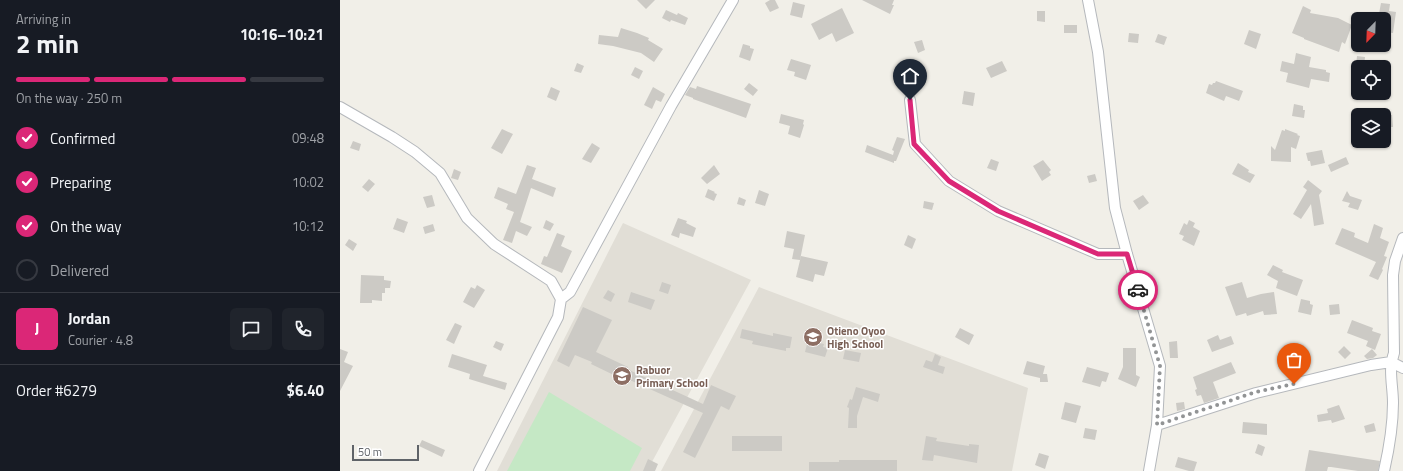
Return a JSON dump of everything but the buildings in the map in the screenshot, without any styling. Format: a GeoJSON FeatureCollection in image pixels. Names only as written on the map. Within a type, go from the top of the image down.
{"type":"FeatureCollection","features":[{"type":"Feature","properties":{"kind":"street"},"geometry":{"type":"LineString","coordinates":[[561,298],[570,292],[671,106],[733,0]]}},
{"type":"Feature","properties":{"kind":"street"},"geometry":{"type":"LineString","coordinates":[[1088,0],[1098,52],[1115,208],[1160,366],[1157,425],[1149,471]]}},
{"type":"Feature","properties":{"kind":"street"},"geometry":{"type":"LineString","coordinates":[[910,100],[914,144],[949,181],[998,211],[1098,254],[1127,254]]}},
{"type":"Feature","properties":{"kind":"street"},"geometry":{"type":"LineString","coordinates":[[340,107],[409,148],[440,173],[468,218],[494,244],[551,281],[561,298],[558,318],[480,471]]}},
{"type":"Feature","properties":{"kind":"street"},"geometry":{"type":"LineString","coordinates":[[1384,471],[1390,445],[1393,404],[1391,362],[1394,353],[1393,275],[1395,261],[1403,238]]}},
{"type":"Feature","properties":{"kind":"street"},"geometry":{"type":"LineString","coordinates":[[1157,425],[1256,392],[1371,365],[1391,362],[1403,368]]}},
{"type":"Feature","properties":{"kind":"shaded area","name":"Rabuor Primary School"},"geometry":{"type":"Polygon","coordinates":[[[623,223],[751,280],[647,471],[497,471],[623,223]]]}},
{"type":"Feature","properties":{"kind":"shaded area","name":"Otieno Oyoo High School"},"geometry":{"type":"Polygon","coordinates":[[[759,287],[1028,388],[1012,471],[661,471],[759,287]]]}},
{"type":"Feature","properties":{"kind":"green space"},"geometry":{"type":"Polygon","coordinates":[[[549,392],[642,448],[630,471],[507,471],[549,392]]]}},
{"type":"Feature","properties":{"kind":"way so far"},"geometry":{"type":"LineString","coordinates":[[1138,290],[1160,366],[1157,425],[1256,392],[1294,384]]}},
{"type":"Feature","properties":{"kind":"place","name":"Otieno Oyoo High School"},"geometry":{"type":"Point","coordinates":[813,337]}},
{"type":"Feature","properties":{"kind":"place","name":"Rabuor Primary School"},"geometry":{"type":"Point","coordinates":[622,376]}},
{"type":"Feature","properties":{"kind":"route"},"geometry":{"type":"LineString","coordinates":[[910,100],[914,144],[949,181],[998,211],[1098,254],[1127,254],[1138,290]]}}]}
